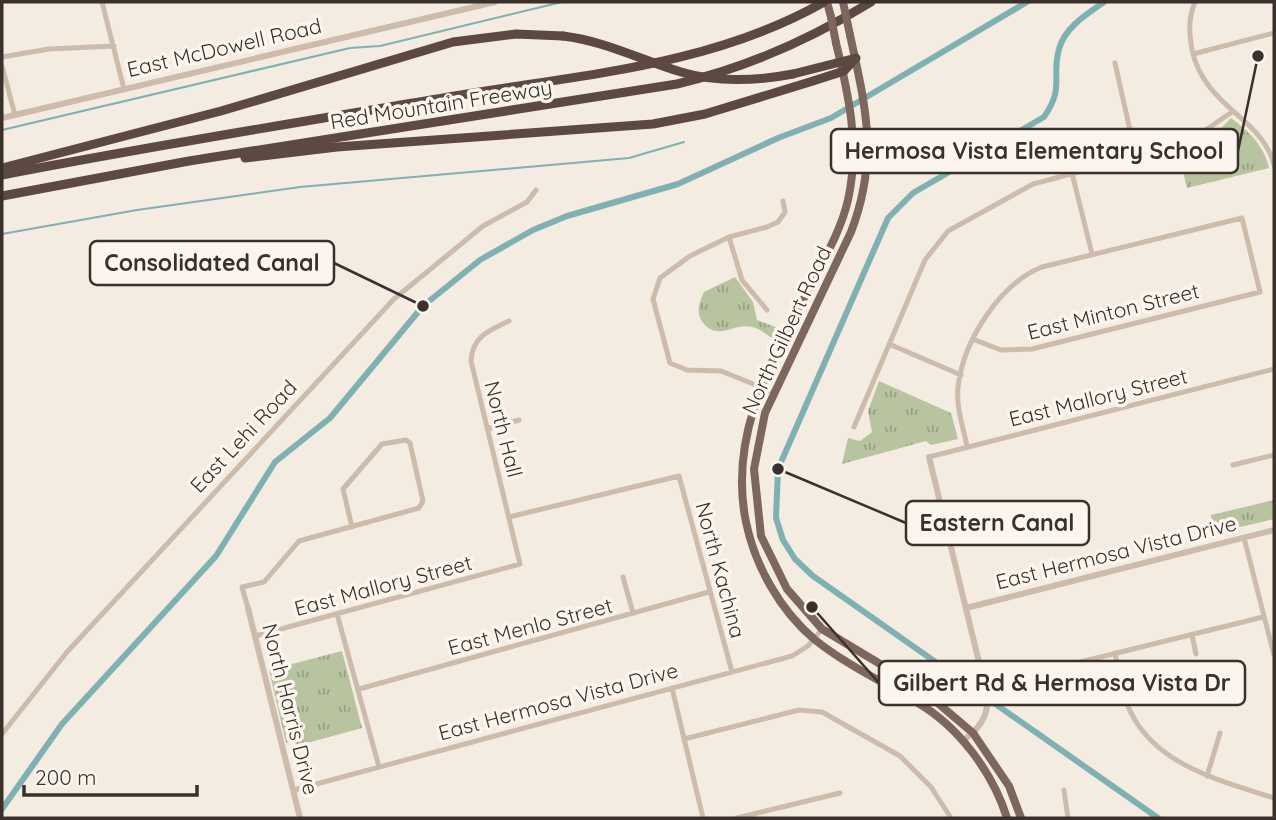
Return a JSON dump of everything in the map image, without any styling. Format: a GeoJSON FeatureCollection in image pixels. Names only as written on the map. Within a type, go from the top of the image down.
{"type":"FeatureCollection","features":[{"type":"Feature","properties":{"kind":"highway","name":"Red Mountain Freeway"},"geometry":{"type":"LineString","coordinates":[[2,174],[134,149],[669,61],[761,32],[826,2]]}},
{"type":"Feature","properties":{"kind":"highway","name":"Red Mountain Freeway"},"geometry":{"type":"LineString","coordinates":[[2,196],[190,161],[677,84],[722,72],[779,50],[871,2]]}},
{"type":"Feature","properties":{"kind":"highway"},"geometry":{"type":"LineString","coordinates":[[2,168],[221,111],[453,42],[516,34],[563,36],[608,44],[683,72],[714,78],[751,79],[793,74],[856,58]]}},
{"type":"Feature","properties":{"kind":"highway"},"geometry":{"type":"LineString","coordinates":[[190,161],[218,161],[324,148],[653,124],[733,106],[844,71],[856,58]]}},
{"type":"Feature","properties":{"kind":"main road","name":"North Gilbert Road"},"geometry":{"type":"LineString","coordinates":[[826,2],[849,96],[853,125],[852,173],[840,224],[761,386],[748,424],[741,483],[746,525],[757,558],[774,590],[814,639],[859,669],[921,704],[963,741],[993,786],[1007,818]]}},
{"type":"Feature","properties":{"kind":"main road","name":"North Gilbert Road"},"geometry":{"type":"LineString","coordinates":[[843,2],[862,86],[870,160],[857,215],[773,392],[755,447],[754,489],[761,536],[788,589],[822,629],[920,688],[973,733],[1009,786],[1021,818]]}},
{"type":"Feature","properties":{"kind":"street"},"geometry":{"type":"LineString","coordinates":[[102,2],[124,89]]}},
{"type":"Feature","properties":{"kind":"street","name":"East McDowell Road"},"geometry":{"type":"LineString","coordinates":[[2,118],[495,2]]}},
{"type":"Feature","properties":{"kind":"street"},"geometry":{"type":"LineString","coordinates":[[1195,2],[1188,27],[1193,54],[1208,89],[1257,134],[1274,165]]}},
{"type":"Feature","properties":{"kind":"street"},"geometry":{"type":"LineString","coordinates":[[1193,54],[1274,33]]}},
{"type":"Feature","properties":{"kind":"street"},"geometry":{"type":"LineString","coordinates":[[2,57],[49,49],[114,46]]}},
{"type":"Feature","properties":{"kind":"street"},"geometry":{"type":"LineString","coordinates":[[1115,63],[1136,157]]}},
{"type":"Feature","properties":{"kind":"street"},"geometry":{"type":"LineString","coordinates":[[2,66],[15,115]]}},
{"type":"Feature","properties":{"kind":"street"},"geometry":{"type":"LineString","coordinates":[[854,427],[925,260],[948,231],[1033,184],[1185,144],[1233,112]]}},
{"type":"Feature","properties":{"kind":"street"},"geometry":{"type":"LineString","coordinates":[[967,446],[958,403],[961,375],[989,309],[1028,272],[1092,254],[1072,173]]}},
{"type":"Feature","properties":{"kind":"street","name":"East Lehi Road"},"geometry":{"type":"LineString","coordinates":[[2,734],[92,624],[394,299],[484,226],[527,202],[536,190]]}},
{"type":"Feature","properties":{"kind":"street"},"geometry":{"type":"LineString","coordinates":[[773,392],[721,371],[687,370],[670,363],[653,299],[660,278],[690,256],[729,237],[778,222],[785,212],[783,201]]}},
{"type":"Feature","properties":{"kind":"street","name":"East Minton Street"},"geometry":{"type":"LineString","coordinates":[[975,340],[1001,350],[1032,349],[1259,292],[1242,218],[1092,254]]}},
{"type":"Feature","properties":{"kind":"street"},"geometry":{"type":"LineString","coordinates":[[729,237],[742,280],[767,310]]}},
{"type":"Feature","properties":{"kind":"street","name":"North Hall"},"geometry":{"type":"LineString","coordinates":[[509,321],[487,331],[471,348],[471,361],[520,564]]}},
{"type":"Feature","properties":{"kind":"street"},"geometry":{"type":"LineString","coordinates":[[889,344],[961,375]]}},
{"type":"Feature","properties":{"kind":"street","name":"East Mallory Street"},"geometry":{"type":"LineString","coordinates":[[929,457],[1274,369]]}},
{"type":"Feature","properties":{"kind":"street"},"geometry":{"type":"LineString","coordinates":[[487,429],[519,420]]}},
{"type":"Feature","properties":{"kind":"street"},"geometry":{"type":"LineString","coordinates":[[248,608],[242,587],[264,582],[299,541],[352,527],[419,508],[423,502],[410,443],[406,440],[382,443],[343,489],[352,527]]}},
{"type":"Feature","properties":{"kind":"street"},"geometry":{"type":"LineString","coordinates":[[1233,465],[1274,455]]}},
{"type":"Feature","properties":{"kind":"street"},"geometry":{"type":"LineString","coordinates":[[929,457],[986,687],[985,717],[963,741]]}},
{"type":"Feature","properties":{"kind":"street","name":"North Kachina"},"geometry":{"type":"LineString","coordinates":[[509,517],[679,476],[732,672]]}},
{"type":"Feature","properties":{"kind":"street","name":"East Hermosa Vista Drive"},"geometry":{"type":"LineString","coordinates":[[966,608],[1274,530]]}},
{"type":"Feature","properties":{"kind":"street"},"geometry":{"type":"LineString","coordinates":[[1244,538],[1274,655]]}},
{"type":"Feature","properties":{"kind":"street","name":"East Mallory Street"},"geometry":{"type":"LineString","coordinates":[[255,636],[520,564]]}},
{"type":"Feature","properties":{"kind":"street"},"geometry":{"type":"LineString","coordinates":[[623,577],[633,614]]}},
{"type":"Feature","properties":{"kind":"street","name":"East Menlo Street"},"geometry":{"type":"LineString","coordinates":[[359,689],[709,592]]}},
{"type":"Feature","properties":{"kind":"street","name":"North Harris Drive"},"geometry":{"type":"LineString","coordinates":[[248,608],[300,818]]}},
{"type":"Feature","properties":{"kind":"street"},"geometry":{"type":"LineString","coordinates":[[337,614],[379,767]]}},
{"type":"Feature","properties":{"kind":"street"},"geometry":{"type":"LineString","coordinates":[[1049,674],[1060,667],[1263,617]]}},
{"type":"Feature","properties":{"kind":"street","name":"East Hermosa Vista Drive"},"geometry":{"type":"LineString","coordinates":[[294,790],[792,656],[822,629]]}},
{"type":"Feature","properties":{"kind":"street"},"geometry":{"type":"LineString","coordinates":[[1192,635],[1196,653]]}},
{"type":"Feature","properties":{"kind":"street"},"geometry":{"type":"LineString","coordinates":[[1115,654],[1126,702],[1137,724],[1166,753],[1207,776],[1274,798]]}},
{"type":"Feature","properties":{"kind":"street"},"geometry":{"type":"LineString","coordinates":[[672,688],[703,818]]}},
{"type":"Feature","properties":{"kind":"street"},"geometry":{"type":"LineString","coordinates":[[684,739],[811,709],[835,718],[876,741],[916,771],[951,818]]}},
{"type":"Feature","properties":{"kind":"street"},"geometry":{"type":"LineString","coordinates":[[1207,776],[1220,733]]}},
{"type":"Feature","properties":{"kind":"street"},"geometry":{"type":"LineString","coordinates":[[1065,790],[1068,818]]}},
{"type":"Feature","properties":{"kind":"street"},"geometry":{"type":"LineString","coordinates":[[737,818],[839,793]]}},
{"type":"Feature","properties":{"kind":"green space"},"geometry":{"type":"Polygon","coordinates":[[[1231,118],[1255,140],[1264,153],[1269,168],[1187,188],[1178,152],[1214,135],[1231,118]]]}},
{"type":"Feature","properties":{"kind":"green space"},"geometry":{"type":"Polygon","coordinates":[[[735,277],[753,302],[757,320],[778,328],[772,338],[757,329],[745,326],[716,331],[701,320],[699,308],[704,292],[735,277]]]}},
{"type":"Feature","properties":{"kind":"green space"},"geometry":{"type":"Polygon","coordinates":[[[879,381],[951,413],[958,439],[931,445],[926,441],[842,464],[848,438],[860,441],[872,432],[868,411],[879,381]]]}},
{"type":"Feature","properties":{"kind":"green space"},"geometry":{"type":"Polygon","coordinates":[[[1274,500],[1274,519],[1215,533],[1211,515],[1274,500]]]}},
{"type":"Feature","properties":{"kind":"green space"},"geometry":{"type":"Polygon","coordinates":[[[342,651],[362,728],[296,746],[295,741],[286,743],[269,670],[342,651]]]}},
{"type":"Feature","properties":{"kind":"waterway"},"geometry":{"type":"LineString","coordinates":[[2,130],[350,48],[380,46],[562,2]]}},
{"type":"Feature","properties":{"kind":"waterway"},"geometry":{"type":"LineString","coordinates":[[2,809],[62,724],[216,556],[275,462],[330,418],[423,306],[480,260],[533,230],[567,216],[678,184],[778,138],[831,118],[1027,2]]}},
{"type":"Feature","properties":{"kind":"waterway"},"geometry":{"type":"LineString","coordinates":[[1104,2],[1077,22],[1062,41],[1057,59],[1056,90],[1044,117],[913,193],[888,218],[778,469],[776,518],[783,540],[795,559],[813,576],[1158,818]]}},
{"type":"Feature","properties":{"kind":"waterway"},"geometry":{"type":"LineString","coordinates":[[2,234],[137,210],[300,187],[629,158],[684,142]]}},
{"type":"Feature","properties":{"kind":"place","name":"Hermosa Vista Elementary School"},"geometry":{"type":"Point","coordinates":[1258,56]}},
{"type":"Feature","properties":{"kind":"place","name":"Consolidated Canal"},"geometry":{"type":"Point","coordinates":[423,306]}},
{"type":"Feature","properties":{"kind":"place","name":"Eastern Canal"},"geometry":{"type":"Point","coordinates":[778,469]}},
{"type":"Feature","properties":{"kind":"place","name":"Gilbert Rd & Hermosa Vista Dr"},"geometry":{"type":"Point","coordinates":[812,607]}}]}
